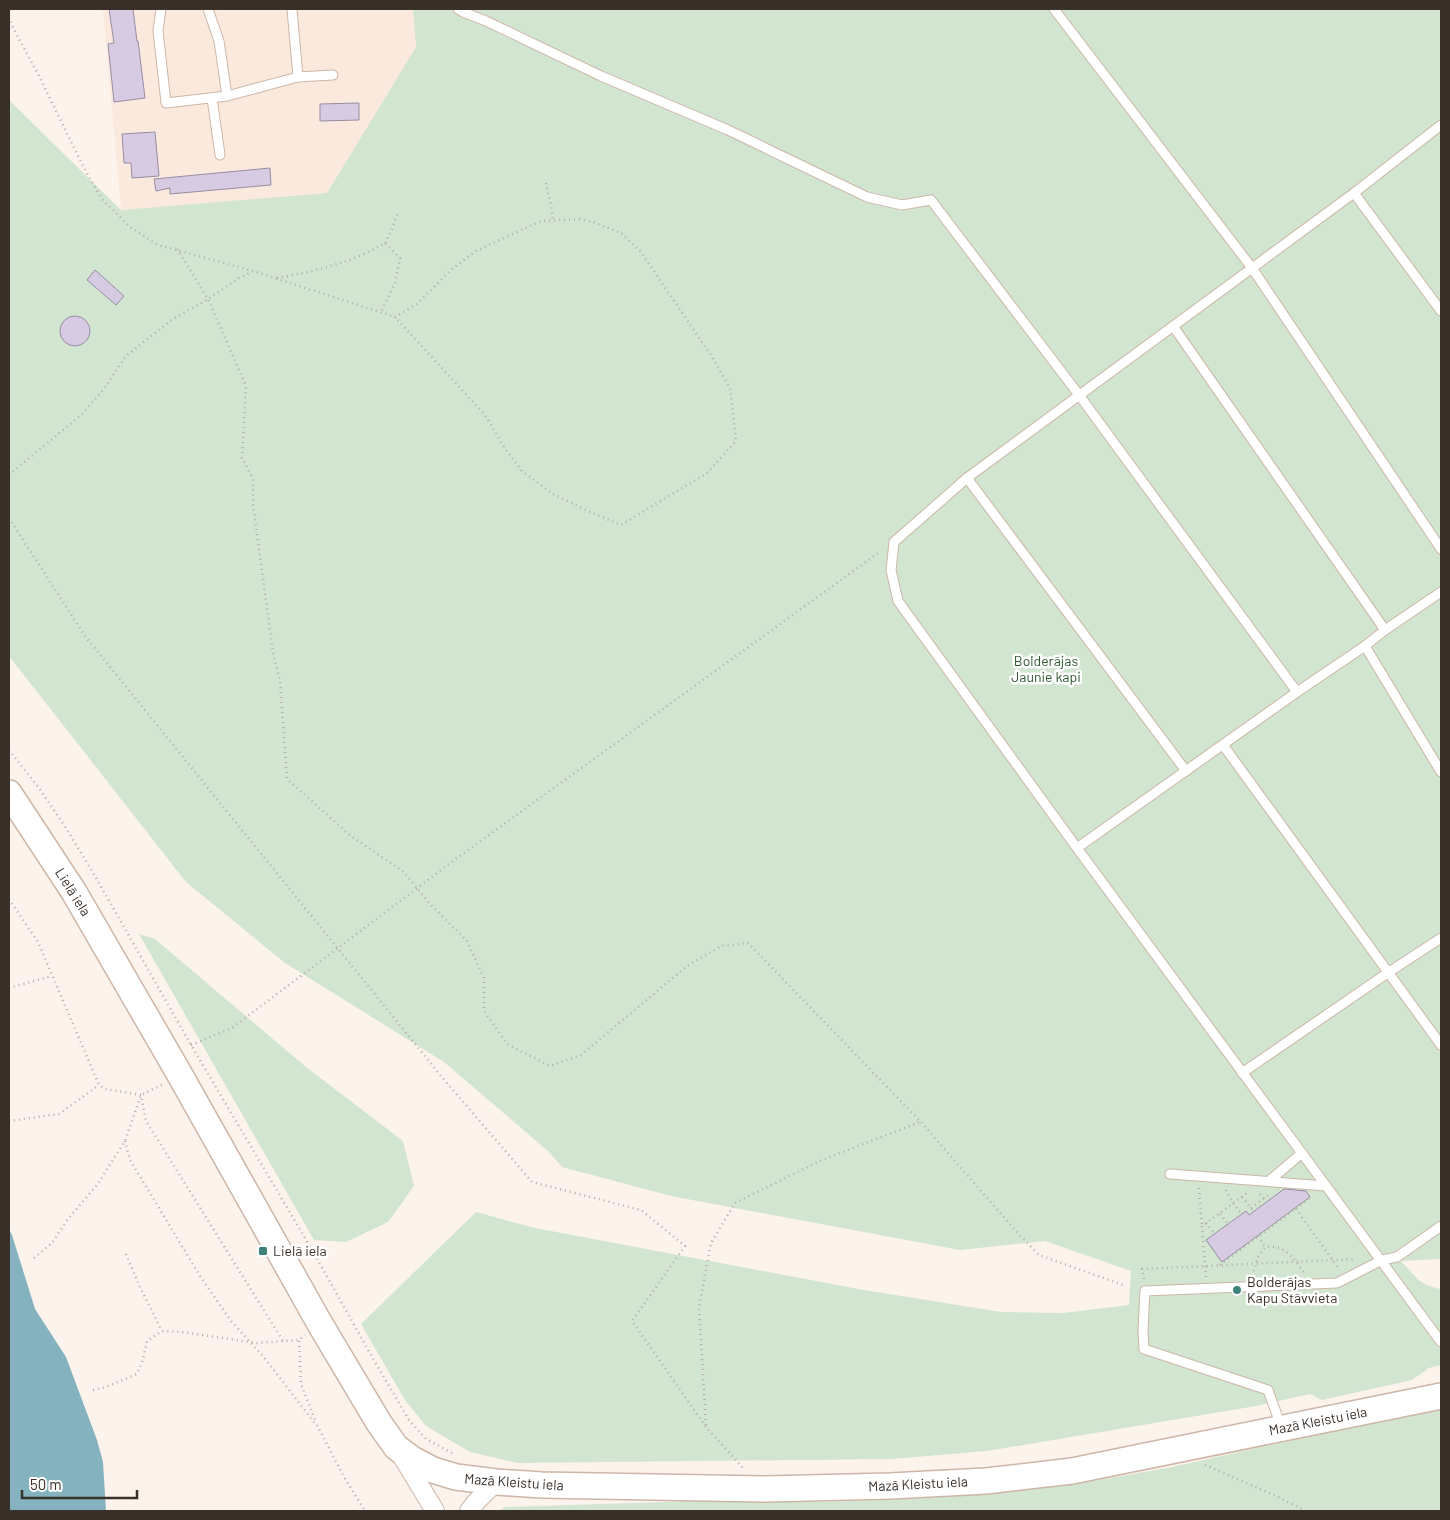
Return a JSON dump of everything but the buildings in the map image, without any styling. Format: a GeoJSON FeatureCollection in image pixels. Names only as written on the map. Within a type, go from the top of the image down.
{"type":"FeatureCollection","features":[{"type":"Feature","properties":{"kind":"main road","name":"Lielā iela"},"geometry":{"type":"LineString","coordinates":[[9,793],[74,892],[180,1075],[320,1324],[379,1423],[396,1446]]}},
{"type":"Feature","properties":{"kind":"main road","name":"Mazā Kleistu iela"},"geometry":{"type":"LineString","coordinates":[[396,1446],[412,1459],[433,1470],[456,1477],[496,1482],[551,1486],[765,1489],[890,1486],[986,1481],[1072,1471],[1441,1396]]}},
{"type":"Feature","properties":{"kind":"street","name":"Lielā iela"},"geometry":{"type":"LineString","coordinates":[[396,1446],[435,1511]]}},
{"type":"Feature","properties":{"kind":"street"},"geometry":{"type":"LineString","coordinates":[[469,1511],[496,1482]]}},
{"type":"Feature","properties":{"kind":"lane"},"geometry":{"type":"LineString","coordinates":[[161,9],[158,31],[166,103],[227,96],[298,77],[333,75]]}},
{"type":"Feature","properties":{"kind":"lane"},"geometry":{"type":"LineString","coordinates":[[208,9],[219,41],[227,96]]}},
{"type":"Feature","properties":{"kind":"lane"},"geometry":{"type":"LineString","coordinates":[[292,9],[298,77]]}},
{"type":"Feature","properties":{"kind":"lane"},"geometry":{"type":"LineString","coordinates":[[458,9],[601,76],[728,130],[867,198],[902,205],[931,200],[1079,395],[1297,692]]}},
{"type":"Feature","properties":{"kind":"lane"},"geometry":{"type":"LineString","coordinates":[[1054,9],[1252,268],[1441,549]]}},
{"type":"Feature","properties":{"kind":"lane"},"geometry":{"type":"LineString","coordinates":[[212,98],[220,155]]}},
{"type":"Feature","properties":{"kind":"lane"},"geometry":{"type":"LineString","coordinates":[[1439,130],[967,478],[894,542],[891,570],[898,602],[1076,848],[1441,1342]]}},
{"type":"Feature","properties":{"kind":"lane"},"geometry":{"type":"LineString","coordinates":[[1354,193],[1441,310]]}},
{"type":"Feature","properties":{"kind":"lane"},"geometry":{"type":"LineString","coordinates":[[1173,326],[1385,630]]}},
{"type":"Feature","properties":{"kind":"lane"},"geometry":{"type":"LineString","coordinates":[[967,478],[1186,771]]}},
{"type":"Feature","properties":{"kind":"lane"},"geometry":{"type":"LineString","coordinates":[[1076,848],[1441,592]]}},
{"type":"Feature","properties":{"kind":"lane"},"geometry":{"type":"LineString","coordinates":[[1365,646],[1441,772]]}},
{"type":"Feature","properties":{"kind":"lane"},"geometry":{"type":"LineString","coordinates":[[1223,745],[1441,1045]]}},
{"type":"Feature","properties":{"kind":"lane"},"geometry":{"type":"LineString","coordinates":[[1242,1073],[1441,938]]}},
{"type":"Feature","properties":{"kind":"lane"},"geometry":{"type":"LineString","coordinates":[[1266,1181],[1302,1153]]}},
{"type":"Feature","properties":{"kind":"lane"},"geometry":{"type":"LineString","coordinates":[[1170,1174],[1326,1186]]}},
{"type":"Feature","properties":{"kind":"lane"},"geometry":{"type":"LineString","coordinates":[[1279,1429],[1277,1415],[1268,1390],[1144,1349],[1145,1291],[1337,1283],[1382,1260],[1397,1257],[1441,1226]]}},
{"type":"Feature","properties":{"kind":"path"},"geometry":{"type":"LineString","coordinates":[[9,17],[12,28],[38,74],[84,168],[102,199],[130,227],[158,245],[253,271],[395,317],[485,415],[506,450],[522,471],[553,494],[621,525],[707,474],[736,441],[730,388],[712,357],[641,252],[621,233],[594,222],[579,219],[541,221],[476,251],[452,269],[417,304],[395,317]]}},
{"type":"Feature","properties":{"kind":"path"},"geometry":{"type":"LineString","coordinates":[[546,183],[553,220]]}},
{"type":"Feature","properties":{"kind":"path"},"geometry":{"type":"LineString","coordinates":[[276,279],[324,269],[366,254],[385,242],[398,212]]}},
{"type":"Feature","properties":{"kind":"path"},"geometry":{"type":"LineString","coordinates":[[381,312],[395,283],[400,258],[385,242]]}},
{"type":"Feature","properties":{"kind":"path"},"geometry":{"type":"LineString","coordinates":[[176,249],[208,299],[246,386],[242,458],[253,479],[253,504],[272,653],[280,681],[287,780],[351,836],[404,872],[429,903],[467,942],[484,978],[484,1011],[507,1044],[550,1066],[581,1056],[687,966],[721,946],[748,943],[920,1122],[1039,1255],[1126,1286]]}},
{"type":"Feature","properties":{"kind":"path"},"geometry":{"type":"LineString","coordinates":[[9,475],[81,415],[103,390],[126,356],[173,319],[253,271]]}},
{"type":"Feature","properties":{"kind":"path"},"geometry":{"type":"LineString","coordinates":[[9,518],[85,636],[441,1076],[532,1182],[641,1210],[685,1246],[632,1321],[706,1427],[747,1472],[738,1472]]}},
{"type":"Feature","properties":{"kind":"path"},"geometry":{"type":"LineString","coordinates":[[191,1045],[232,1028],[453,861],[894,542]]}},
{"type":"Feature","properties":{"kind":"path"},"geometry":{"type":"LineString","coordinates":[[9,750],[39,788],[66,828],[328,1277],[409,1420],[426,1438],[457,1455]]}},
{"type":"Feature","properties":{"kind":"path"},"geometry":{"type":"LineString","coordinates":[[9,899],[38,942],[98,1084],[106,1089],[142,1095],[180,1075]]}},
{"type":"Feature","properties":{"kind":"path"},"geometry":{"type":"LineString","coordinates":[[9,988],[52,976]]}},
{"type":"Feature","properties":{"kind":"path"},"geometry":{"type":"LineString","coordinates":[[9,1121],[59,1114],[98,1084]]}},
{"type":"Feature","properties":{"kind":"path"},"geometry":{"type":"LineString","coordinates":[[34,1258],[52,1243],[68,1219],[97,1185],[124,1141],[142,1095]]}},
{"type":"Feature","properties":{"kind":"path"},"geometry":{"type":"LineString","coordinates":[[142,1095],[146,1121],[283,1341]]}},
{"type":"Feature","properties":{"kind":"path"},"geometry":{"type":"LineString","coordinates":[[706,1427],[700,1307],[711,1243],[735,1203],[822,1160],[920,1122]]}},
{"type":"Feature","properties":{"kind":"path"},"geometry":{"type":"LineString","coordinates":[[124,1141],[130,1160],[200,1276],[231,1321],[289,1388],[316,1425],[365,1511]]}},
{"type":"Feature","properties":{"kind":"path"},"geometry":{"type":"LineString","coordinates":[[1198,1176],[1207,1289]]}},
{"type":"Feature","properties":{"kind":"path"},"geometry":{"type":"LineString","coordinates":[[1219,1177],[1233,1203],[1242,1214]]}},
{"type":"Feature","properties":{"kind":"path"},"geometry":{"type":"LineString","coordinates":[[1202,1226],[1242,1196],[1266,1181]]}},
{"type":"Feature","properties":{"kind":"path"},"geometry":{"type":"LineString","coordinates":[[1219,1266],[1326,1186]]}},
{"type":"Feature","properties":{"kind":"path"},"geometry":{"type":"LineString","coordinates":[[1250,1208],[1275,1190]]}},
{"type":"Feature","properties":{"kind":"path"},"geometry":{"type":"LineString","coordinates":[[1242,1196],[1254,1212]]}},
{"type":"Feature","properties":{"kind":"path"},"geometry":{"type":"LineString","coordinates":[[1296,1208],[1346,1278]]}},
{"type":"Feature","properties":{"kind":"path"},"geometry":{"type":"LineString","coordinates":[[1220,1213],[1228,1224]]}},
{"type":"Feature","properties":{"kind":"path"},"geometry":{"type":"LineString","coordinates":[[1206,1223],[1215,1234]]}},
{"type":"Feature","properties":{"kind":"path"},"geometry":{"type":"LineString","coordinates":[[1258,1236],[1265,1247]]}},
{"type":"Feature","properties":{"kind":"path"},"geometry":{"type":"LineString","coordinates":[[1145,1291],[1142,1269],[1362,1259],[1366,1241]]}},
{"type":"Feature","properties":{"kind":"path"},"geometry":{"type":"LineString","coordinates":[[1249,1287],[1258,1257],[1265,1247],[1271,1246],[1283,1250],[1297,1262],[1310,1284]]}},
{"type":"Feature","properties":{"kind":"path"},"geometry":{"type":"LineString","coordinates":[[126,1254],[162,1331]]}},
{"type":"Feature","properties":{"kind":"path"},"geometry":{"type":"LineString","coordinates":[[320,1281],[328,1277]]}},
{"type":"Feature","properties":{"kind":"path"},"geometry":{"type":"LineString","coordinates":[[93,1390],[106,1387],[137,1374],[143,1360],[147,1341],[162,1331],[182,1332],[257,1343],[299,1340],[320,1324]]}},
{"type":"Feature","properties":{"kind":"path"},"geometry":{"type":"LineString","coordinates":[[299,1340],[301,1384],[316,1425]]}},
{"type":"Feature","properties":{"kind":"path"},"geometry":{"type":"LineString","coordinates":[[1175,1451],[1306,1511]]}},
{"type":"Feature","properties":{"kind":"shaded area"},"geometry":{"type":"Polygon","coordinates":[[[103,9],[413,9],[416,47],[327,193],[121,210],[103,9]]]}},
{"type":"Feature","properties":{"kind":"green space","name":"Bolderājas Jaunie kapi"},"geometry":{"type":"Polygon","coordinates":[[[413,9],[1441,9],[1441,1259],[1401,1261],[1423,1283],[1441,1289],[1441,1365],[1429,1368],[1412,1380],[1322,1400],[1310,1394],[1256,1406],[987,1451],[892,1459],[518,1463],[470,1452],[426,1426],[405,1400],[361,1324],[476,1212],[535,1228],[858,1289],[1001,1312],[1063,1313],[1129,1305],[1131,1271],[1045,1241],[960,1250],[671,1196],[562,1167],[549,1152],[444,1062],[285,963],[186,882],[9,656],[9,100],[121,210],[327,193],[416,47],[413,9]]]}},
{"type":"Feature","properties":{"kind":"green space"},"geometry":{"type":"Polygon","coordinates":[[[139,934],[155,939],[306,1067],[403,1141],[414,1186],[388,1222],[346,1242],[314,1240],[139,934]]]}},
{"type":"Feature","properties":{"kind":"green space"},"geometry":{"type":"Polygon","coordinates":[[[1441,1407],[1441,1511],[499,1511],[505,1507],[697,1501],[822,1502],[929,1498],[1087,1482],[1172,1467],[1441,1407]]]}},
{"type":"Feature","properties":{"kind":"water"},"geometry":{"type":"Polygon","coordinates":[[[9,1229],[35,1309],[66,1357],[97,1440],[103,1462],[106,1511],[9,1511],[9,1229]]]}},
{"type":"Feature","properties":{"kind":"place","name":"Lielā iela"},"geometry":{"type":"Point","coordinates":[263,1251]}},
{"type":"Feature","properties":{"kind":"place","name":"Bolderājas Kapu Stāvvieta"},"geometry":{"type":"Point","coordinates":[1237,1290]}}]}
